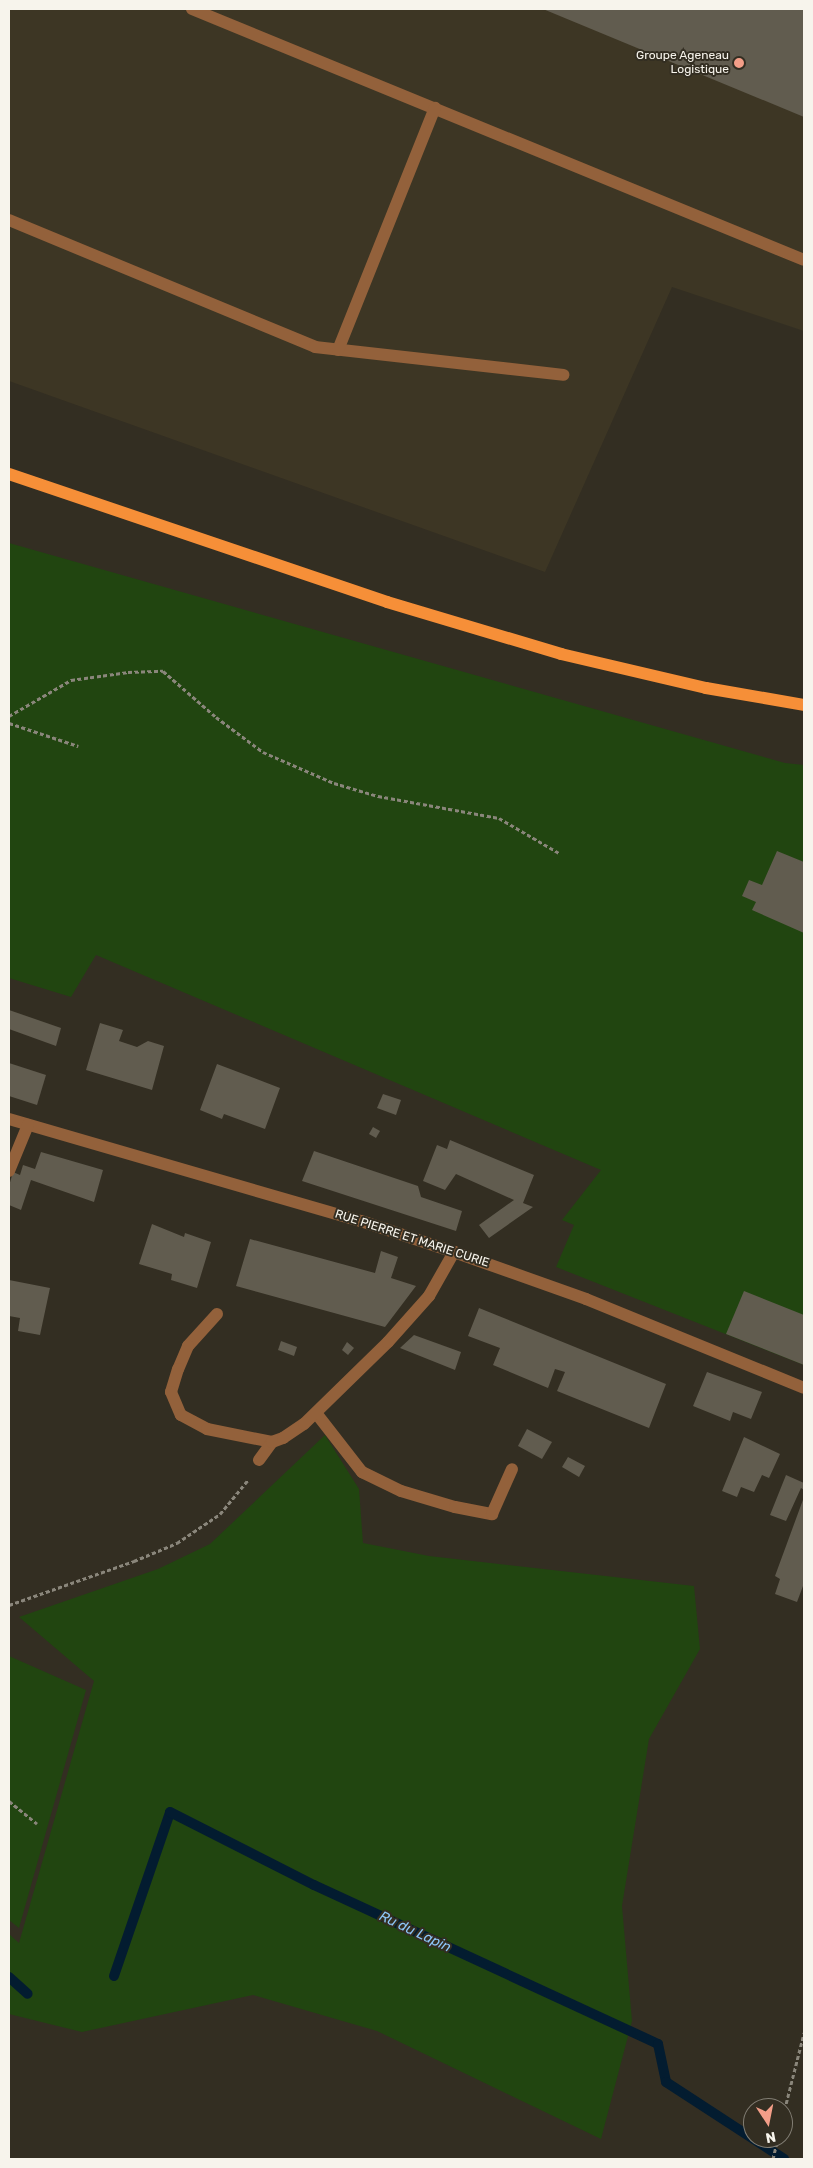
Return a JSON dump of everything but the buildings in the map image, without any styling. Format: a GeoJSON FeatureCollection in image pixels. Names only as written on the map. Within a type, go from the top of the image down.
{"type":"FeatureCollection","features":[{"type":"Feature","properties":{"kind":"main road"},"geometry":{"type":"LineString","coordinates":[[9,474],[387,602],[561,654],[706,688],[804,705]]}},
{"type":"Feature","properties":{"kind":"street"},"geometry":{"type":"LineString","coordinates":[[192,9],[804,260]]}},
{"type":"Feature","properties":{"kind":"street"},"geometry":{"type":"LineString","coordinates":[[338,350],[435,108]]}},
{"type":"Feature","properties":{"kind":"street"},"geometry":{"type":"LineString","coordinates":[[9,220],[315,347],[563,375]]}},
{"type":"Feature","properties":{"kind":"street","name":"RUE PIERRE ET MARIE CURIE"},"geometry":{"type":"LineString","coordinates":[[9,1119],[361,1220],[586,1299],[804,1388]]}},
{"type":"Feature","properties":{"kind":"street"},"geometry":{"type":"LineString","coordinates":[[9,1171],[28,1125]]}},
{"type":"Feature","properties":{"kind":"street"},"geometry":{"type":"LineString","coordinates":[[217,1314],[188,1346],[171,1392],[181,1415],[207,1429],[272,1442],[284,1438],[304,1424],[388,1342],[429,1296],[454,1252]]}},
{"type":"Feature","properties":{"kind":"street"},"geometry":{"type":"LineString","coordinates":[[316,1413],[362,1472],[400,1491],[455,1507],[492,1514],[512,1469]]}},
{"type":"Feature","properties":{"kind":"street"},"geometry":{"type":"LineString","coordinates":[[259,1460],[272,1442]]}},
{"type":"Feature","properties":{"kind":"path"},"geometry":{"type":"LineString","coordinates":[[9,716],[71,680],[128,672],[163,671],[216,717],[263,752],[334,783],[378,796],[499,818],[558,853]]}},
{"type":"Feature","properties":{"kind":"path"},"geometry":{"type":"LineString","coordinates":[[9,723],[78,746]]}},
{"type":"Feature","properties":{"kind":"path"},"geometry":{"type":"LineString","coordinates":[[9,1605],[134,1561],[177,1543],[220,1514],[246,1484],[259,1460]]}},
{"type":"Feature","properties":{"kind":"path"},"geometry":{"type":"LineString","coordinates":[[9,1801],[37,1824]]}},
{"type":"Feature","properties":{"kind":"path"},"geometry":{"type":"LineString","coordinates":[[788,2098],[804,2033]]}},
{"type":"Feature","properties":{"kind":"shaded area"},"geometry":{"type":"Polygon","coordinates":[[[9,9],[804,9],[804,331],[672,287],[545,572],[9,381],[9,9]]]}},
{"type":"Feature","properties":{"kind":"green space"},"geometry":{"type":"Polygon","coordinates":[[[9,543],[785,763],[804,765],[804,1365],[556,1267],[574,1225],[562,1220],[601,1170],[96,955],[71,997],[9,978],[9,543]]]}},
{"type":"Feature","properties":{"kind":"green space"},"geometry":{"type":"Polygon","coordinates":[[[325,1435],[359,1489],[363,1543],[429,1556],[694,1586],[700,1649],[649,1739],[622,1906],[632,2021],[601,2139],[377,2031],[253,1995],[82,2032],[9,2014],[9,1934],[19,1943],[94,1681],[19,1617],[158,1569],[210,1544],[325,1435]]]}},
{"type":"Feature","properties":{"kind":"green space"},"geometry":{"type":"Polygon","coordinates":[[[9,1656],[86,1690],[19,1928],[9,1920],[9,1656]]]}},
{"type":"Feature","properties":{"kind":"waterway","name":"Ru du Lapin"},"geometry":{"type":"LineString","coordinates":[[114,1976],[170,1812],[314,1885],[658,2044],[666,2082],[784,2159]]}},
{"type":"Feature","properties":{"kind":"waterway","name":"Ru du Lapin"},"geometry":{"type":"LineString","coordinates":[[9,1977],[28,1994]]}},
{"type":"Feature","properties":{"kind":"place","name":"Groupe Ageneau Logistique"},"geometry":{"type":"Point","coordinates":[739,63]}}]}
